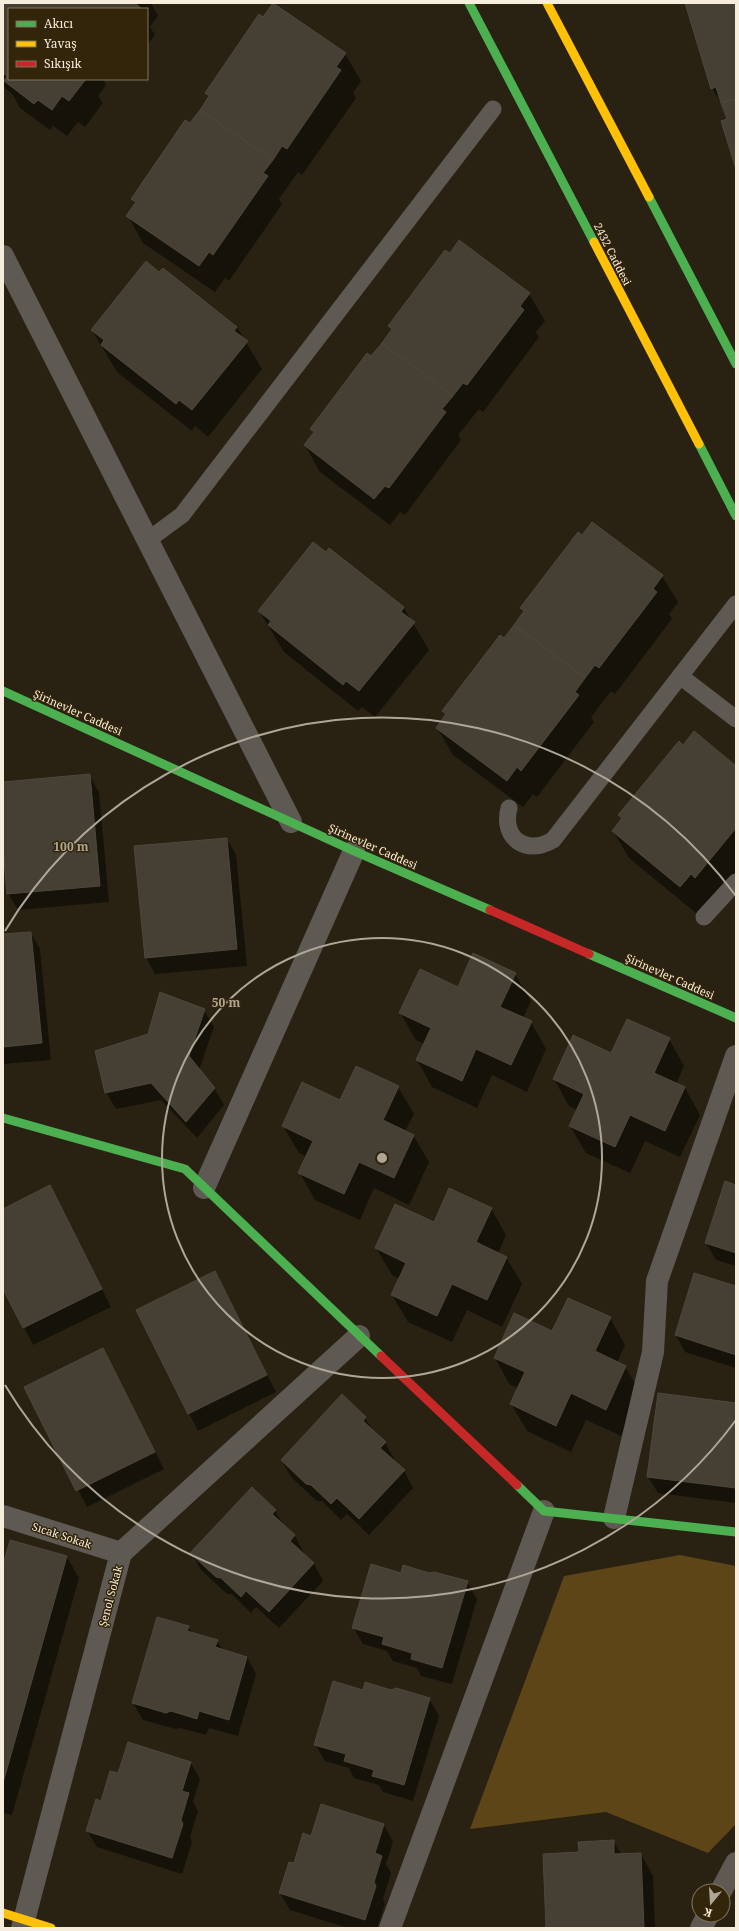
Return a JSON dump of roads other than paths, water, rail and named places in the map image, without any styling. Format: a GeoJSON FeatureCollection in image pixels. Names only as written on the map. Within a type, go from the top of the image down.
{"type":"FeatureCollection","features":[{"type":"Feature","properties":{"kind":"street","name":"2432 Caddesi"},"geometry":{"type":"LineString","coordinates":[[469,3],[736,516]]}},
{"type":"Feature","properties":{"kind":"street"},"geometry":{"type":"LineString","coordinates":[[547,3],[718,327],[736,364]]}},
{"type":"Feature","properties":{"kind":"street"},"geometry":{"type":"LineString","coordinates":[[3,256],[292,822]]}},
{"type":"Feature","properties":{"kind":"street","name":"Şirinevler Caddesi"},"geometry":{"type":"LineString","coordinates":[[3,691],[354,851],[736,1018]]}},
{"type":"Feature","properties":{"kind":"street"},"geometry":{"type":"LineString","coordinates":[[204,1188],[354,851]]}},
{"type":"Feature","properties":{"kind":"street"},"geometry":{"type":"LineString","coordinates":[[614,1518],[653,1352],[657,1281],[736,1056]]}},
{"type":"Feature","properties":{"kind":"street"},"geometry":{"type":"LineString","coordinates":[[3,1118],[185,1169],[544,1511],[736,1532]]}},
{"type":"Feature","properties":{"kind":"street","name":"Şenol Sokak"},"geometry":{"type":"LineString","coordinates":[[24,1923],[121,1554],[360,1336]]}},
{"type":"Feature","properties":{"kind":"street"},"geometry":{"type":"LineString","coordinates":[[390,1928],[544,1511]]}},
{"type":"Feature","properties":{"kind":"street","name":"Sıcak Sokak"},"geometry":{"type":"LineString","coordinates":[[3,1516],[121,1554]]}},
{"type":"Feature","properties":{"kind":"street"},"geometry":{"type":"LineString","coordinates":[[725,1883],[736,1863]]}},
{"type":"Feature","properties":{"kind":"street"},"geometry":{"type":"LineString","coordinates":[[3,1913],[24,1923],[51,1928]]}},
{"type":"Feature","properties":{"kind":"lane"},"geometry":{"type":"LineString","coordinates":[[148,540],[182,515],[493,109]]}},
{"type":"Feature","properties":{"kind":"lane"},"geometry":{"type":"LineString","coordinates":[[509,808],[507,822],[511,834],[515,839],[524,845],[534,847],[544,846],[553,840],[736,604]]}},
{"type":"Feature","properties":{"kind":"lane"},"geometry":{"type":"LineString","coordinates":[[680,676],[736,719]]}},
{"type":"Feature","properties":{"kind":"lane"},"geometry":{"type":"LineString","coordinates":[[704,917],[736,882]]}}]}
